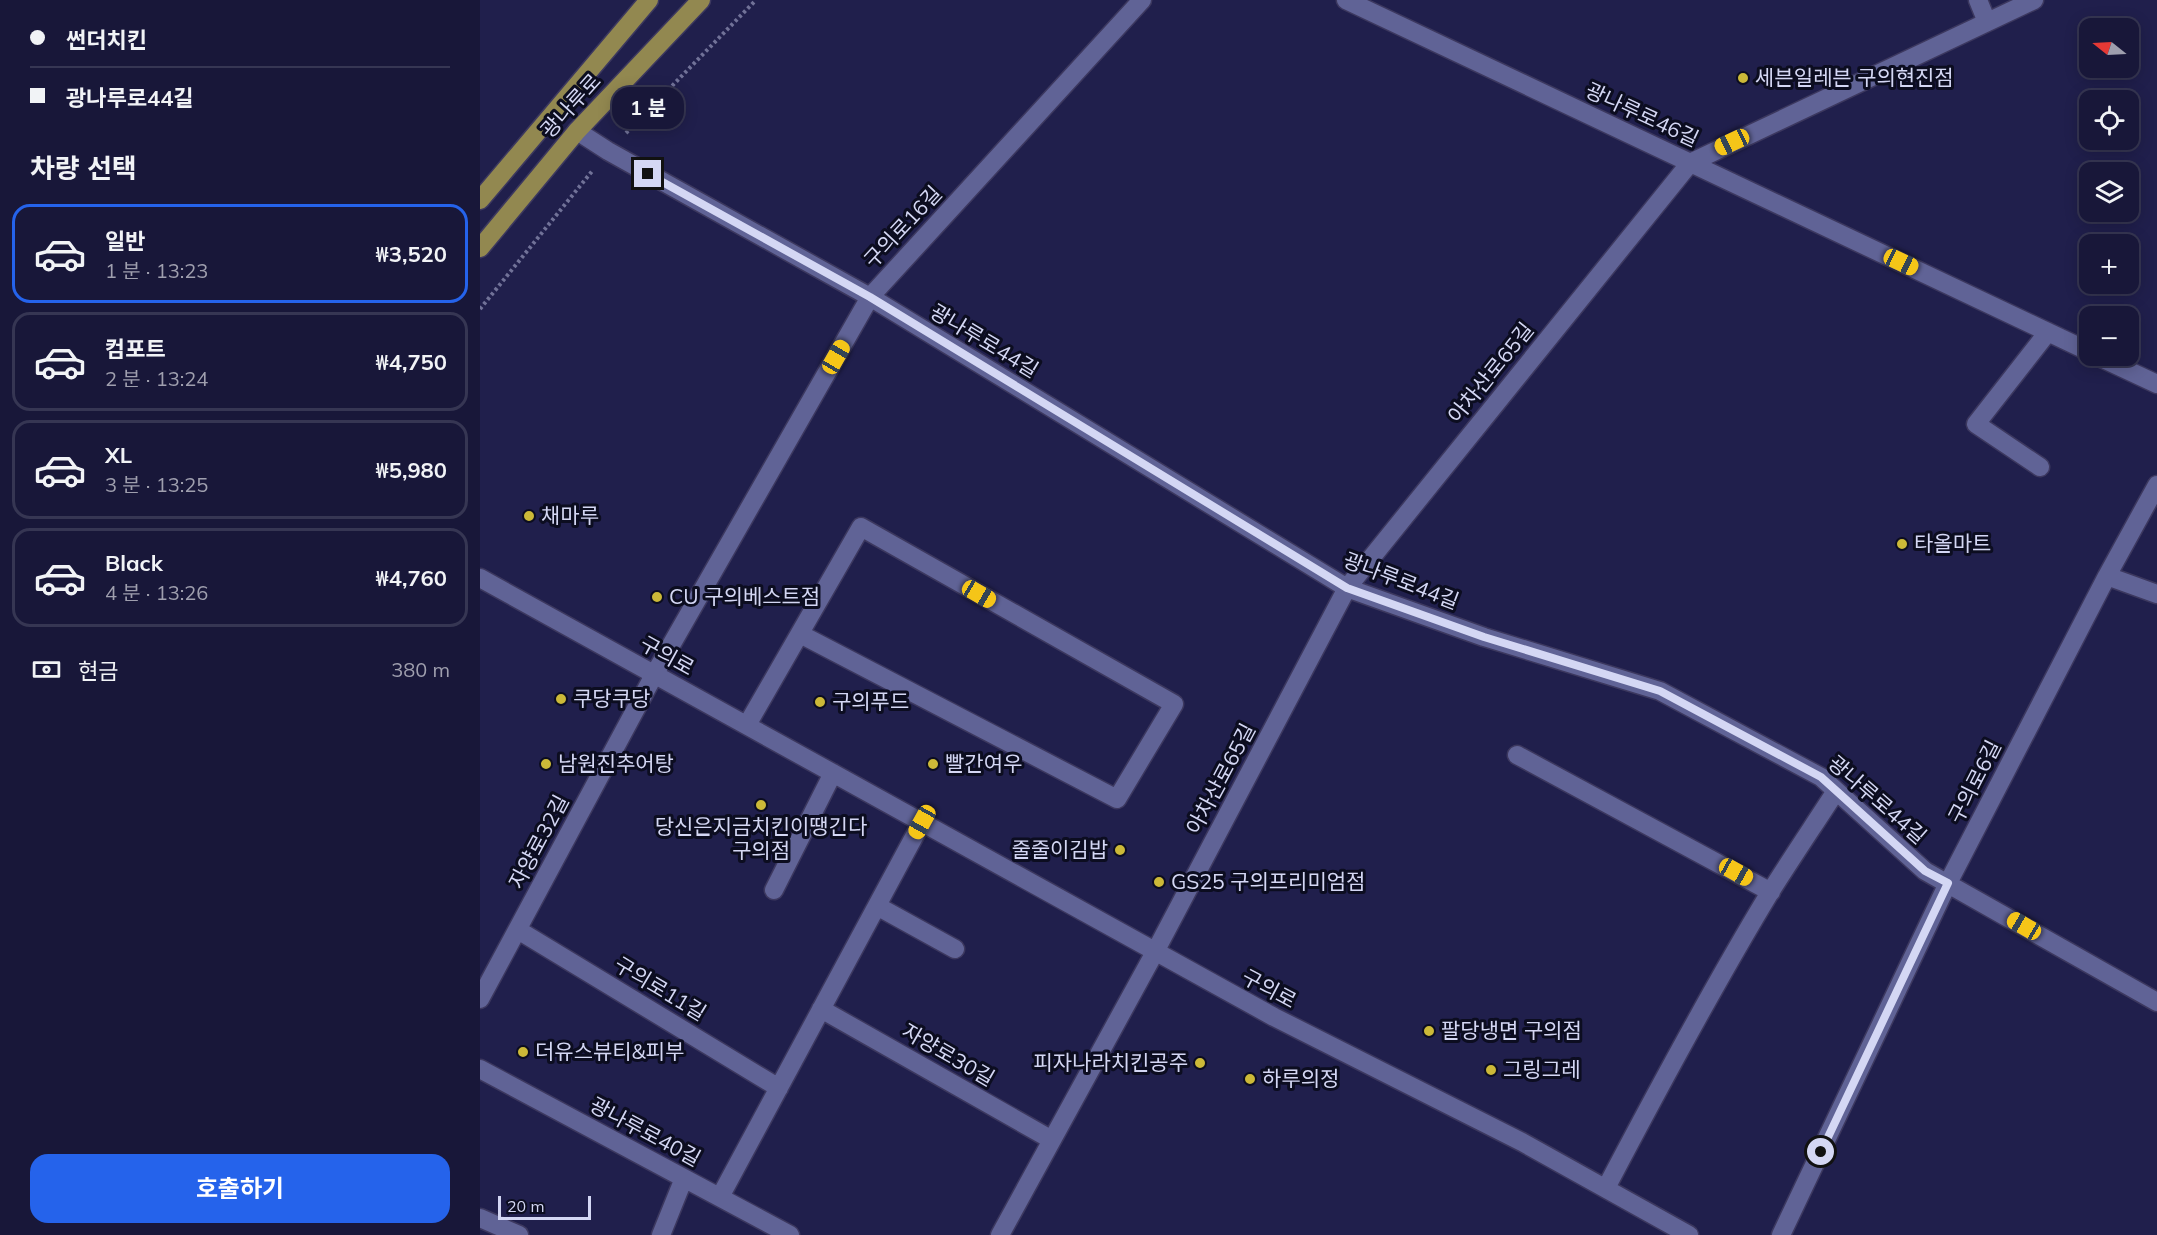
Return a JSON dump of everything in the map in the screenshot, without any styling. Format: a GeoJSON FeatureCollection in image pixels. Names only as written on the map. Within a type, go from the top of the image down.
{"type":"FeatureCollection","features":[{"type":"Feature","properties":{"kind":"main road","name":"광나루로"},"geometry":{"type":"LineString","coordinates":[[480,200],[649,0]]}},
{"type":"Feature","properties":{"kind":"main road","name":"광나루로"},"geometry":{"type":"LineString","coordinates":[[480,248],[577,131],[701,0]]}},
{"type":"Feature","properties":{"kind":"street","name":"구의로16길"},"geometry":{"type":"LineString","coordinates":[[654,675],[870,297],[1142,0]]}},
{"type":"Feature","properties":{"kind":"street","name":"광나루로46길"},"geometry":{"type":"LineString","coordinates":[[1346,0],[2079,347]]}},
{"type":"Feature","properties":{"kind":"street"},"geometry":{"type":"LineString","coordinates":[[1978,0],[1987,22]]}},
{"type":"Feature","properties":{"kind":"street","name":"아차산로65길"},"geometry":{"type":"LineString","coordinates":[[1155,952],[1347,588],[1690,163],[2034,0]]}},
{"type":"Feature","properties":{"kind":"street","name":"광나루로44길"},"geometry":{"type":"LineString","coordinates":[[577,131],[608,151],[870,297],[1347,588],[1484,637],[1660,691],[1821,777],[1925,871],[2157,1002]]}},
{"type":"Feature","properties":{"kind":"street"},"geometry":{"type":"LineString","coordinates":[[2040,467],[1976,424],[2048,332]]}},
{"type":"Feature","properties":{"kind":"street"},"geometry":{"type":"LineString","coordinates":[[2118,366],[2157,384]]}},
{"type":"Feature","properties":{"kind":"street","name":"구의로6길"},"geometry":{"type":"LineString","coordinates":[[1781,1235],[1948,883],[2107,576],[2157,485]]}},
{"type":"Feature","properties":{"kind":"street"},"geometry":{"type":"LineString","coordinates":[[747,725],[861,527],[1174,704],[1117,799],[800,634]]}},
{"type":"Feature","properties":{"kind":"street"},"geometry":{"type":"LineString","coordinates":[[2107,576],[2157,594]]}},
{"type":"Feature","properties":{"kind":"street","name":"구의로"},"geometry":{"type":"LineString","coordinates":[[480,578],[1274,1017],[1522,1142],[1689,1235]]}},
{"type":"Feature","properties":{"kind":"street","name":"자양로32길"},"geometry":{"type":"LineString","coordinates":[[480,999],[654,675]]}},
{"type":"Feature","properties":{"kind":"street"},"geometry":{"type":"LineString","coordinates":[[1517,755],[1771,892]]}},
{"type":"Feature","properties":{"kind":"street"},"geometry":{"type":"LineString","coordinates":[[774,890],[833,773]]}},
{"type":"Feature","properties":{"kind":"street"},"geometry":{"type":"LineString","coordinates":[[1606,1188],[1668,1069],[1771,892],[1836,790]]}},
{"type":"Feature","properties":{"kind":"street"},"geometry":{"type":"LineString","coordinates":[[720,1197],[922,822]]}},
{"type":"Feature","properties":{"kind":"street"},"geometry":{"type":"LineString","coordinates":[[877,906],[955,949]]}},
{"type":"Feature","properties":{"kind":"street","name":"구의로11길"},"geometry":{"type":"LineString","coordinates":[[518,930],[779,1088]]}},
{"type":"Feature","properties":{"kind":"street"},"geometry":{"type":"LineString","coordinates":[[1000,1235],[1155,952]]}},
{"type":"Feature","properties":{"kind":"street","name":"자양로30길"},"geometry":{"type":"LineString","coordinates":[[821,1009],[1052,1140]]}},
{"type":"Feature","properties":{"kind":"street","name":"광나루로40길"},"geometry":{"type":"LineString","coordinates":[[480,1069],[790,1235]]}},
{"type":"Feature","properties":{"kind":"street"},"geometry":{"type":"LineString","coordinates":[[661,1235],[684,1178]]}},
{"type":"Feature","properties":{"kind":"street"},"geometry":{"type":"LineString","coordinates":[[480,1218],[519,1235]]}},
{"type":"Feature","properties":{"kind":"place","name":"세븐일레븐 구의현진점"},"geometry":{"type":"Point","coordinates":[1743,78]}},
{"type":"Feature","properties":{"kind":"place","name":"채마루"},"geometry":{"type":"Point","coordinates":[529,516]}},
{"type":"Feature","properties":{"kind":"place","name":"타올마트"},"geometry":{"type":"Point","coordinates":[1902,544]}},
{"type":"Feature","properties":{"kind":"place","name":"CU 구의베스트점"},"geometry":{"type":"Point","coordinates":[657,597]}},
{"type":"Feature","properties":{"kind":"place","name":"쿠당쿠당"},"geometry":{"type":"Point","coordinates":[561,699]}},
{"type":"Feature","properties":{"kind":"place","name":"구의푸드"},"geometry":{"type":"Point","coordinates":[820,702]}},
{"type":"Feature","properties":{"kind":"place","name":"남원진추어탕"},"geometry":{"type":"Point","coordinates":[546,764]}},
{"type":"Feature","properties":{"kind":"place","name":"빨간여우"},"geometry":{"type":"Point","coordinates":[933,764]}},
{"type":"Feature","properties":{"kind":"place","name":"당신은지금치킨이땡긴다 구의점"},"geometry":{"type":"Point","coordinates":[761,805]}},
{"type":"Feature","properties":{"kind":"place","name":"줄줄이김밥"},"geometry":{"type":"Point","coordinates":[1120,850]}},
{"type":"Feature","properties":{"kind":"place","name":"GS25 구의프리미엄점"},"geometry":{"type":"Point","coordinates":[1159,882]}},
{"type":"Feature","properties":{"kind":"place","name":"팔당냉면 구의점"},"geometry":{"type":"Point","coordinates":[1429,1031]}},
{"type":"Feature","properties":{"kind":"place","name":"더유스뷰티&피부"},"geometry":{"type":"Point","coordinates":[523,1052]}},
{"type":"Feature","properties":{"kind":"place","name":"피자나라치킨공주"},"geometry":{"type":"Point","coordinates":[1200,1063]}},
{"type":"Feature","properties":{"kind":"place","name":"그링그레"},"geometry":{"type":"Point","coordinates":[1491,1070]}},
{"type":"Feature","properties":{"kind":"place","name":"하루의정"},"geometry":{"type":"Point","coordinates":[1250,1079]}},
{"type":"Feature","properties":{"kind":"route"},"geometry":{"type":"LineString","coordinates":[[648,174],[870,297],[1347,588],[1484,637],[1660,691],[1821,777],[1925,871],[1948,883],[1821,1152]]}}]}
